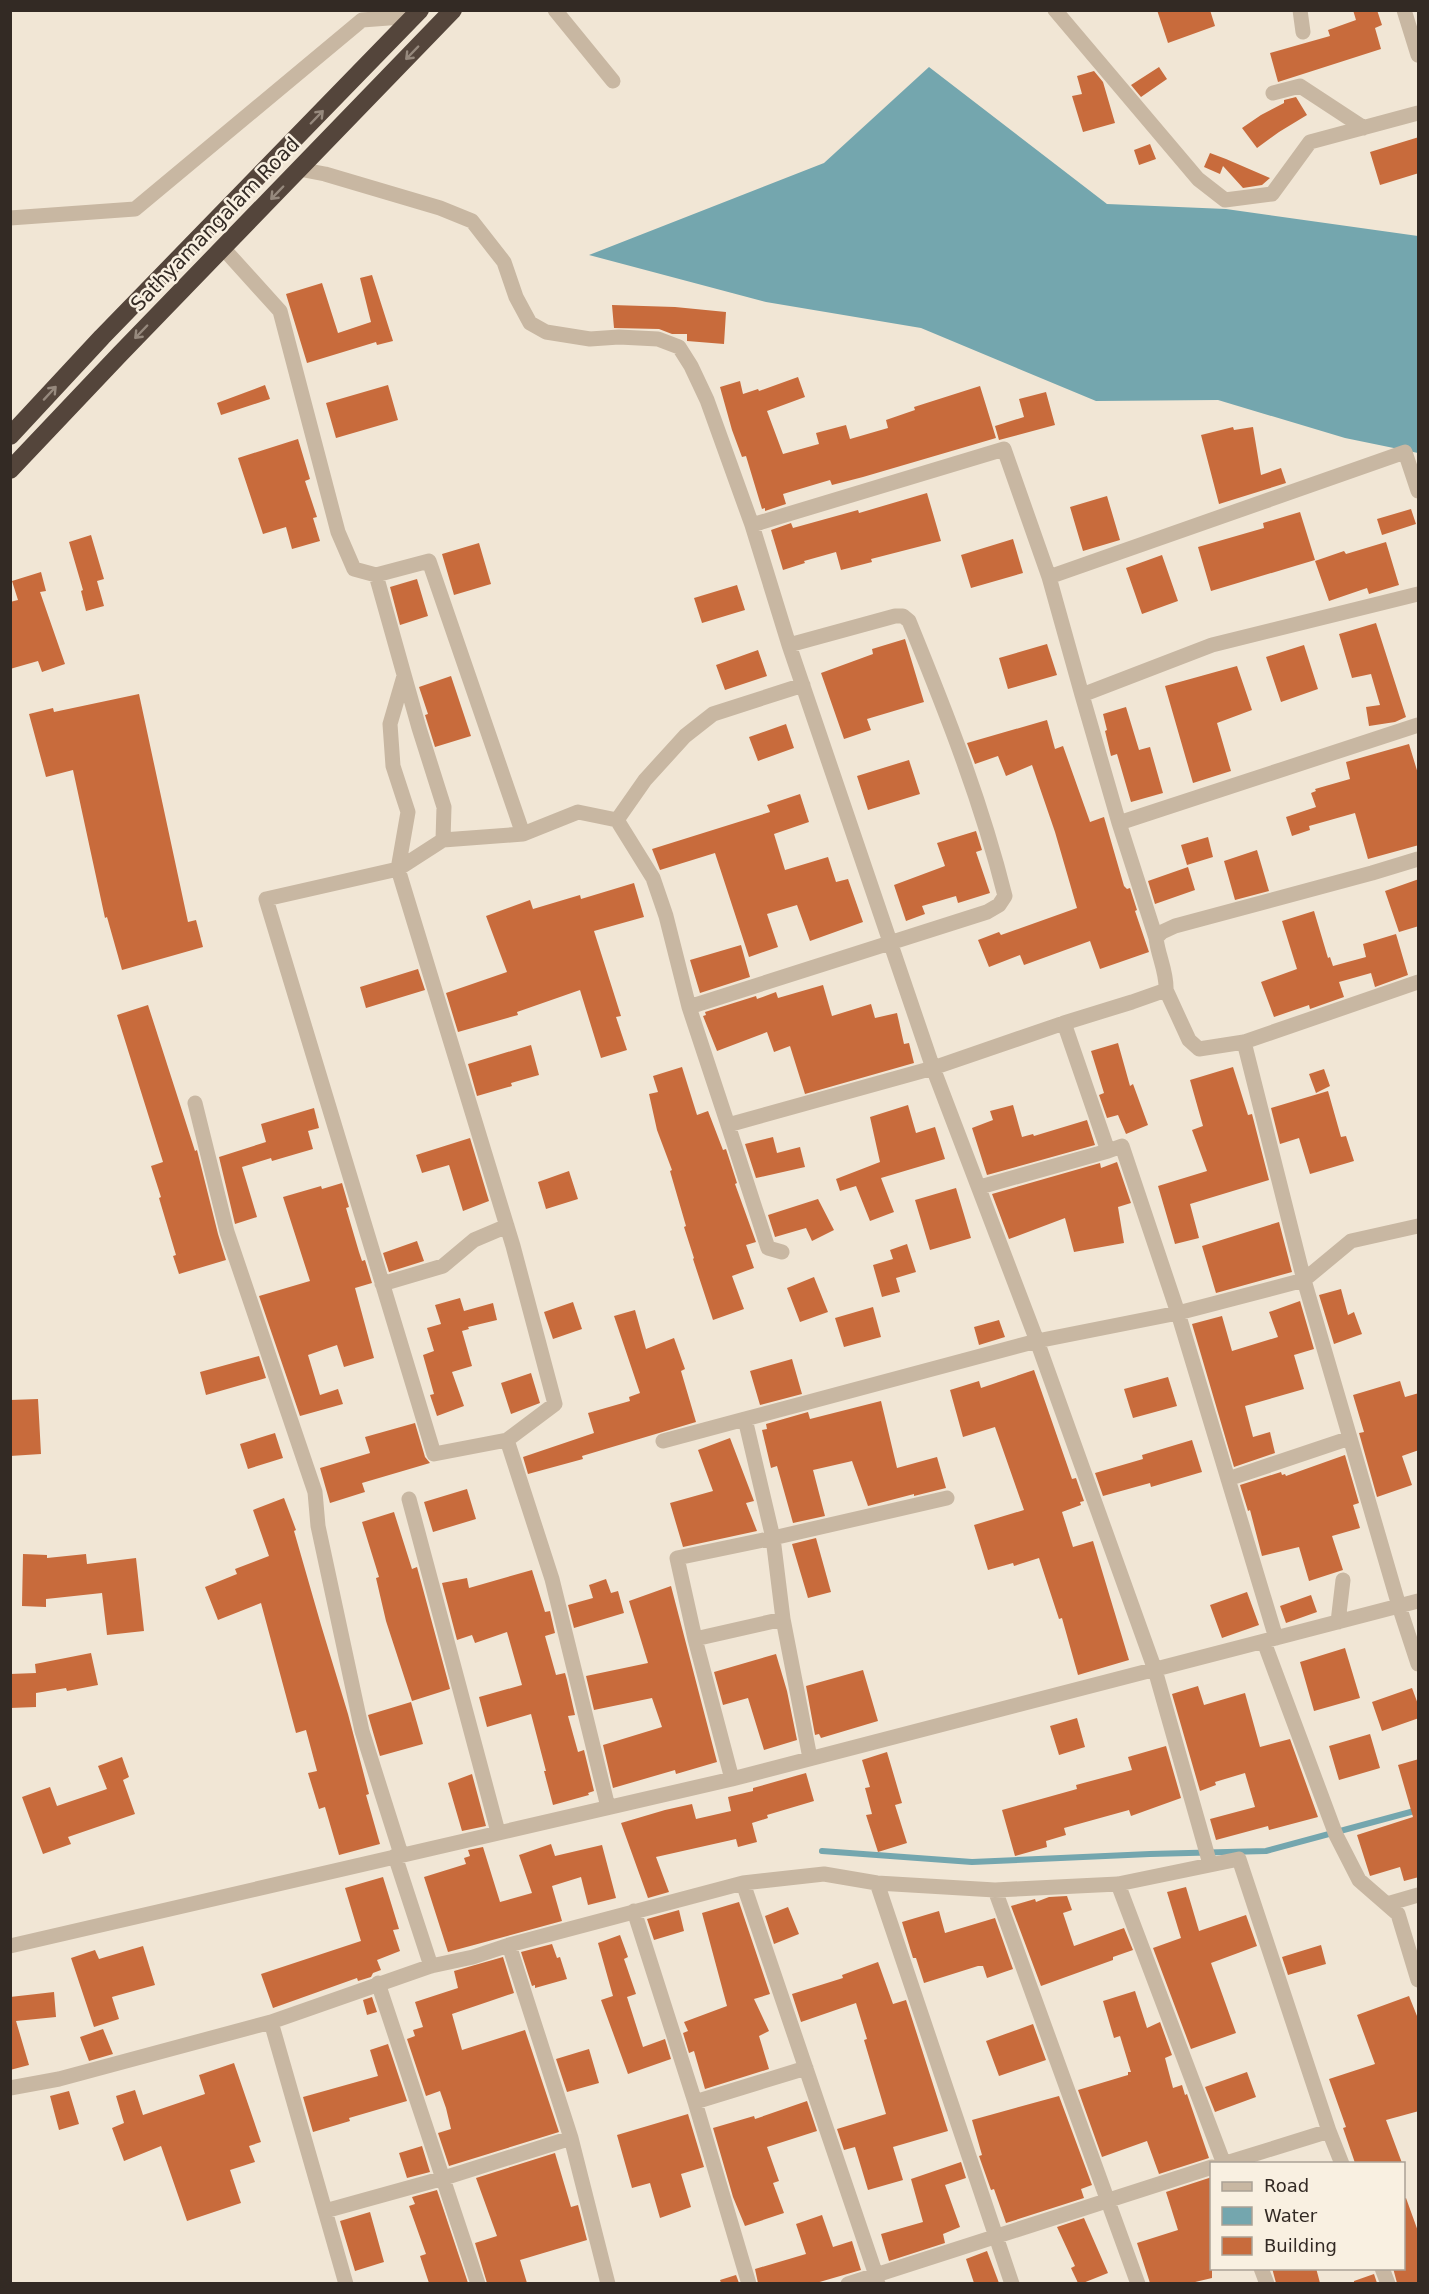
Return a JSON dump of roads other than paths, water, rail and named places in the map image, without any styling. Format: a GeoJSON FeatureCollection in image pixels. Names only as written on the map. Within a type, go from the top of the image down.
{"type":"FeatureCollection","features":[{"type":"Feature","properties":{"kind":"highway","name":"Sathyamangalam Road"},"geometry":{"type":"LineString","coordinates":[[10,470],[453,10]]}},
{"type":"Feature","properties":{"kind":"highway","name":"Sathyamangalam Road"},"geometry":{"type":"LineString","coordinates":[[10,436],[102,337],[415,12]]}},
{"type":"Feature","properties":{"kind":"highway"},"geometry":{"type":"LineString","coordinates":[[415,12],[432,32]]}},
{"type":"Feature","properties":{"kind":"street"},"geometry":{"type":"LineString","coordinates":[[555,10],[613,81]]}},
{"type":"Feature","properties":{"kind":"street"},"geometry":{"type":"LineString","coordinates":[[1055,10],[1198,179],[1225,200],[1272,194],[1310,142],[1419,113]]}},
{"type":"Feature","properties":{"kind":"street"},"geometry":{"type":"LineString","coordinates":[[1300,10],[1303,32]]}},
{"type":"Feature","properties":{"kind":"street"},"geometry":{"type":"LineString","coordinates":[[1404,10],[1419,55]]}},
{"type":"Feature","properties":{"kind":"street"},"geometry":{"type":"LineString","coordinates":[[10,218],[135,209],[362,20],[415,12]]}},
{"type":"Feature","properties":{"kind":"street"},"geometry":{"type":"LineString","coordinates":[[1273,93],[1300,86],[1364,128]]}},
{"type":"Feature","properties":{"kind":"street"},"geometry":{"type":"LineString","coordinates":[[299,169],[326,174],[429,204],[472,221],[504,262],[516,297],[530,323],[546,332],[590,339],[619,337],[658,339],[679,347],[691,366],[707,400],[753,525],[789,645],[933,1068],[1037,1341],[1155,1670],[1210,1863]]}},
{"type":"Feature","properties":{"kind":"street"},"geometry":{"type":"LineString","coordinates":[[223,248],[280,311],[338,532],[354,569],[376,575],[429,561],[523,834]]}},
{"type":"Feature","properties":{"kind":"street"},"geometry":{"type":"LineString","coordinates":[[753,525],[1004,449],[1049,577],[1119,823],[1156,938],[1157,950],[1167,979],[1166,990],[1190,1040],[1199,1049],[1244,1042],[1419,982]]}},
{"type":"Feature","properties":{"kind":"street"},"geometry":{"type":"LineString","coordinates":[[1049,577],[1405,452],[1419,491]]}},
{"type":"Feature","properties":{"kind":"street"},"geometry":{"type":"LineString","coordinates":[[376,575],[444,807],[444,840]]}},
{"type":"Feature","properties":{"kind":"street"},"geometry":{"type":"LineString","coordinates":[[1082,695],[1212,645],[1419,594]]}},
{"type":"Feature","properties":{"kind":"street"},"geometry":{"type":"LineString","coordinates":[[689,1007],[987,912],[999,905],[1005,896],[995,856],[957,739],[909,621],[903,616],[895,616],[789,645]]}},
{"type":"Feature","properties":{"kind":"street"},"geometry":{"type":"LineString","coordinates":[[404,676],[390,724],[393,766],[408,812],[398,869],[507,1226],[555,1404],[507,1440],[434,1454],[266,899],[398,869],[444,840],[523,834],[578,812],[617,820],[653,878],[666,916],[689,1007],[768,1248],[782,1252]]}},
{"type":"Feature","properties":{"kind":"street"},"geometry":{"type":"LineString","coordinates":[[617,820],[645,780],[685,735],[713,714],[803,685]]}},
{"type":"Feature","properties":{"kind":"street"},"geometry":{"type":"LineString","coordinates":[[1119,823],[1419,725]]}},
{"type":"Feature","properties":{"kind":"street"},"geometry":{"type":"LineString","coordinates":[[1156,938],[1162,932],[1174,927],[1419,859]]}},
{"type":"Feature","properties":{"kind":"street"},"geometry":{"type":"LineString","coordinates":[[728,1125],[933,1068],[1166,990]]}},
{"type":"Feature","properties":{"kind":"street"},"geometry":{"type":"LineString","coordinates":[[1064,1023],[1108,1151]]}},
{"type":"Feature","properties":{"kind":"street"},"geometry":{"type":"LineString","coordinates":[[1244,1042],[1304,1280],[1399,1606],[1419,1664]]}},
{"type":"Feature","properties":{"kind":"street"},"geometry":{"type":"LineString","coordinates":[[195,1103],[227,1232],[315,1491],[318,1526],[362,1731],[431,1966]]}},
{"type":"Feature","properties":{"kind":"street"},"geometry":{"type":"LineString","coordinates":[[980,1187],[1122,1146],[1178,1312],[1228,1479],[1270,1640],[1334,1829],[1359,1880],[1398,1914],[1419,1980]]}},
{"type":"Feature","properties":{"kind":"street"},"geometry":{"type":"LineString","coordinates":[[382,1284],[443,1266],[474,1240],[507,1226]]}},
{"type":"Feature","properties":{"kind":"street"},"geometry":{"type":"LineString","coordinates":[[663,1441],[1037,1341],[1178,1312],[1304,1280],[1350,1241],[1419,1226]]}},
{"type":"Feature","properties":{"kind":"street"},"geometry":{"type":"LineString","coordinates":[[745,1419],[773,1538],[783,1619],[810,1758]]}},
{"type":"Feature","properties":{"kind":"street"},"geometry":{"type":"LineString","coordinates":[[1228,1479],[1350,1438]]}},
{"type":"Feature","properties":{"kind":"street"},"geometry":{"type":"LineString","coordinates":[[507,1440],[552,1579],[608,1807]]}},
{"type":"Feature","properties":{"kind":"street"},"geometry":{"type":"LineString","coordinates":[[409,1498],[498,1832]]}},
{"type":"Feature","properties":{"kind":"street"},"geometry":{"type":"LineString","coordinates":[[732,1779],[695,1639],[677,1558],[947,1498]]}},
{"type":"Feature","properties":{"kind":"street"},"geometry":{"type":"LineString","coordinates":[[1338,1622],[1343,1580]]}},
{"type":"Feature","properties":{"kind":"street"},"geometry":{"type":"LineString","coordinates":[[10,1946],[732,1779],[1419,1600]]}},
{"type":"Feature","properties":{"kind":"street"},"geometry":{"type":"LineString","coordinates":[[695,1639],[783,1619]]}},
{"type":"Feature","properties":{"kind":"street"},"geometry":{"type":"LineString","coordinates":[[10,2088],[59,2079],[271,2022],[431,1966],[473,1957],[509,1945],[743,1883],[824,1874],[877,1883],[995,1890],[1118,1884],[1210,1863],[1239,1859],[1329,2131],[1342,2162]]}},
{"type":"Feature","properties":{"kind":"street"},"geometry":{"type":"LineString","coordinates":[[743,1883],[877,2279]]}},
{"type":"Feature","properties":{"kind":"street"},"geometry":{"type":"LineString","coordinates":[[877,1883],[1012,2283]]}},
{"type":"Feature","properties":{"kind":"street"},"geometry":{"type":"LineString","coordinates":[[1118,1884],[1223,2162]]}},
{"type":"Feature","properties":{"kind":"street"},"geometry":{"type":"LineString","coordinates":[[995,1890],[1109,2200],[1137,2283]]}},
{"type":"Feature","properties":{"kind":"street"},"geometry":{"type":"LineString","coordinates":[[1388,1904],[1419,1895]]}},
{"type":"Feature","properties":{"kind":"street"},"geometry":{"type":"LineString","coordinates":[[634,1911],[695,2102],[749,2283]]}},
{"type":"Feature","properties":{"kind":"street"},"geometry":{"type":"LineString","coordinates":[[509,1945],[571,2138],[609,2283]]}},
{"type":"Feature","properties":{"kind":"street"},"geometry":{"type":"LineString","coordinates":[[378,1983],[478,2283]]}},
{"type":"Feature","properties":{"kind":"street"},"geometry":{"type":"LineString","coordinates":[[271,2022],[346,2283]]}},
{"type":"Feature","properties":{"kind":"street"},"geometry":{"type":"LineString","coordinates":[[695,2102],[806,2068]]}},
{"type":"Feature","properties":{"kind":"street"},"geometry":{"type":"LineString","coordinates":[[1226,2162],[1329,2131]]}},
{"type":"Feature","properties":{"kind":"street"},"geometry":{"type":"LineString","coordinates":[[325,2211],[444,2178],[571,2138]]}},
{"type":"Feature","properties":{"kind":"street"},"geometry":{"type":"LineString","coordinates":[[848,2283],[877,2279],[996,2236],[1210,2168]]}},
{"type":"Feature","properties":{"kind":"water"},"geometry":{"type":"Polygon","coordinates":[[[929,67],[1107,204],[1226,209],[1418,236],[1418,453],[1345,438],[1218,400],[1096,401],[921,328],[766,302],[589,255],[824,163],[929,67]]]}},
{"type":"Feature","properties":{"kind":"waterway"},"geometry":{"type":"LineString","coordinates":[[822,1851],[972,1862],[1266,1851],[1418,1810]]}}]}
